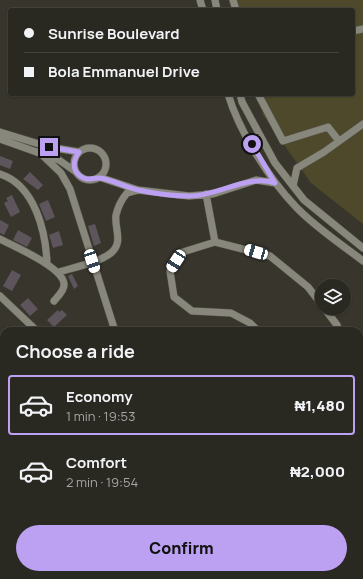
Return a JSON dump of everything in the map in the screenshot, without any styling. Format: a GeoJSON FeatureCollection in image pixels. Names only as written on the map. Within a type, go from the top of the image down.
{"type":"FeatureCollection","features":[{"type":"Feature","properties":{"kind":"street"},"geometry":{"type":"LineString","coordinates":[[229,96],[232,106],[252,144],[275,183],[297,208],[363,261]]}},
{"type":"Feature","properties":{"kind":"street"},"geometry":{"type":"LineString","coordinates":[[241,96],[245,108],[275,163],[304,200],[363,248]]}},
{"type":"Feature","properties":{"kind":"street"},"geometry":{"type":"LineString","coordinates":[[259,96],[283,141],[328,127],[339,141]]}},
{"type":"Feature","properties":{"kind":"street"},"geometry":{"type":"LineString","coordinates":[[293,186],[297,168],[363,124]]}},
{"type":"Feature","properties":{"kind":"street"},"geometry":{"type":"LineString","coordinates":[[0,132],[49,147],[79,152]]}},
{"type":"Feature","properties":{"kind":"street"},"geometry":{"type":"LineString","coordinates":[[0,140],[59,160],[80,176],[89,180],[103,174],[106,164],[103,154],[94,148],[83,149],[79,152],[74,162],[76,172]]}},
{"type":"Feature","properties":{"kind":"street"},"geometry":{"type":"LineString","coordinates":[[39,152],[60,173],[68,184],[113,327]]}},
{"type":"Feature","properties":{"kind":"street"},"geometry":{"type":"LineString","coordinates":[[0,174],[21,185],[28,195],[45,243],[47,264]]}},
{"type":"Feature","properties":{"kind":"street"},"geometry":{"type":"LineString","coordinates":[[99,177],[138,190],[189,196],[206,194],[256,180],[275,183]]}},
{"type":"Feature","properties":{"kind":"street"},"geometry":{"type":"LineString","coordinates":[[59,272],[106,256],[116,248],[118,236],[116,216],[118,207],[127,193],[138,190]]}},
{"type":"Feature","properties":{"kind":"street"},"geometry":{"type":"LineString","coordinates":[[206,194],[215,242]]}},
{"type":"Feature","properties":{"kind":"street"},"geometry":{"type":"LineString","coordinates":[[0,239],[59,272],[63,278],[63,289],[54,301]]}},
{"type":"Feature","properties":{"kind":"street"},"geometry":{"type":"LineString","coordinates":[[254,327],[250,323],[230,313],[192,311],[174,297],[170,271],[183,252],[215,242],[270,256],[308,287],[315,296]]}},
{"type":"Feature","properties":{"kind":"street"},"geometry":{"type":"LineString","coordinates":[[0,296],[33,327]]}},
{"type":"Feature","properties":{"kind":"street"},"geometry":{"type":"LineString","coordinates":[[329,315],[338,327]]}},
{"type":"Feature","properties":{"kind":"shaded area"},"geometry":{"type":"Polygon","coordinates":[[[230,0],[363,0],[363,224],[311,183],[263,115],[258,96],[355,96],[355,8],[232,8],[230,0]]]}},
{"type":"Feature","properties":{"kind":"building"},"geometry":{"type":"Polygon","coordinates":[[[0,156],[13,161],[10,169],[0,165],[0,156]]]}},
{"type":"Feature","properties":{"kind":"building"},"geometry":{"type":"Polygon","coordinates":[[[30,172],[43,185],[38,190],[23,179],[30,172]]]}},
{"type":"Feature","properties":{"kind":"building"},"geometry":{"type":"Polygon","coordinates":[[[12,195],[20,212],[11,217],[4,203],[8,201],[6,198],[12,195]]]}},
{"type":"Feature","properties":{"kind":"building"},"geometry":{"type":"Polygon","coordinates":[[[48,200],[55,217],[46,221],[39,204],[48,200]]]}},
{"type":"Feature","properties":{"kind":"building"},"geometry":{"type":"Polygon","coordinates":[[[0,220],[9,225],[4,235],[0,233],[0,220]]]}},
{"type":"Feature","properties":{"kind":"building"},"geometry":{"type":"Polygon","coordinates":[[[95,224],[101,243],[94,246],[88,226],[95,224]]]}},
{"type":"Feature","properties":{"kind":"building"},"geometry":{"type":"Polygon","coordinates":[[[18,230],[32,238],[27,247],[13,240],[18,230]]]}},
{"type":"Feature","properties":{"kind":"building"},"geometry":{"type":"Polygon","coordinates":[[[59,231],[63,245],[53,248],[49,235],[59,231]]]}},
{"type":"Feature","properties":{"kind":"building"},"geometry":{"type":"Polygon","coordinates":[[[12,270],[21,275],[12,291],[3,286],[12,270]]]}},
{"type":"Feature","properties":{"kind":"building"},"geometry":{"type":"Polygon","coordinates":[[[72,274],[78,286],[74,289],[68,276],[72,274]]]}},
{"type":"Feature","properties":{"kind":"building"},"geometry":{"type":"Polygon","coordinates":[[[28,298],[38,309],[30,316],[20,305],[28,298]]]}},
{"type":"Feature","properties":{"kind":"building"},"geometry":{"type":"Polygon","coordinates":[[[58,310],[59,312],[62,310],[67,315],[54,327],[47,320],[58,310]]]}},
{"type":"Feature","properties":{"kind":"route"},"geometry":{"type":"LineString","coordinates":[[49,147],[71,152],[79,152],[74,162],[74,167],[80,176],[89,180],[99,177],[138,190],[189,196],[213,194],[256,180],[265,180],[275,183],[252,144]]}}]}
